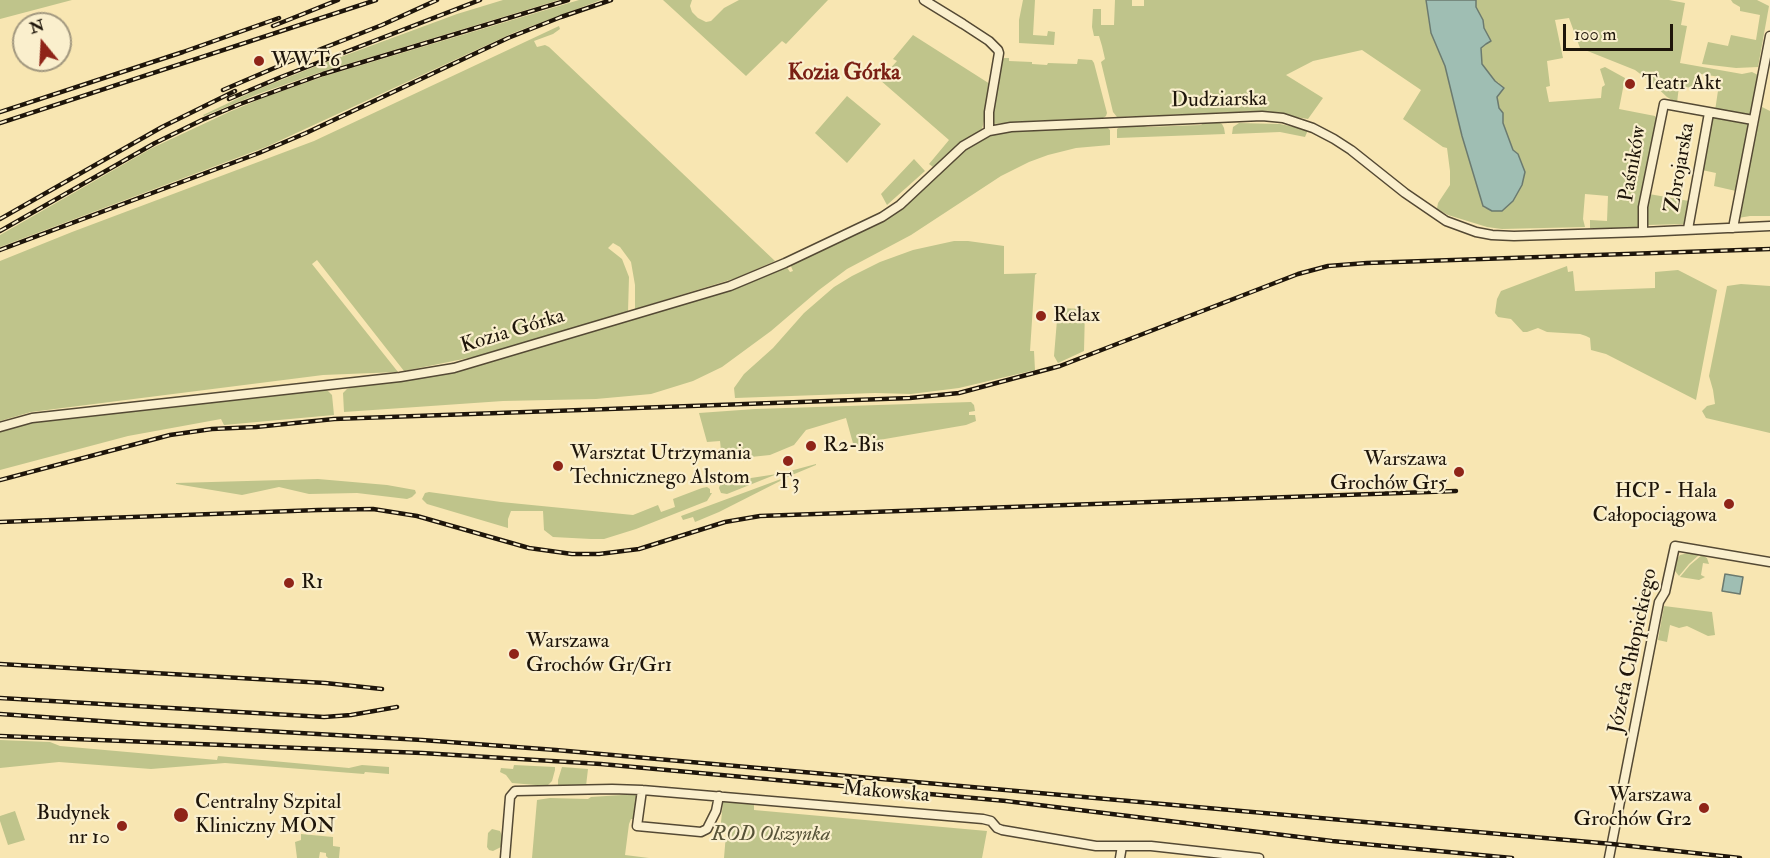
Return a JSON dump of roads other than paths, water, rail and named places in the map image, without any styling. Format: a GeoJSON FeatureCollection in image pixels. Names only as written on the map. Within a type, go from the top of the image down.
{"type":"FeatureCollection","features":[{"type":"Feature","properties":{"kind":"street"},"geometry":{"type":"LineString","coordinates":[[924,0],[989,41],[999,51],[989,112],[989,131]]}},
{"type":"Feature","properties":{"kind":"street"},"geometry":{"type":"LineString","coordinates":[[1770,36],[1733,228],[1770,226]]}},
{"type":"Feature","properties":{"kind":"street","name":"Paśników"},"geometry":{"type":"LineString","coordinates":[[1643,232],[1643,207],[1663,106],[1665,104],[1709,113]]}},
{"type":"Feature","properties":{"kind":"street"},"geometry":{"type":"LineString","coordinates":[[1709,113],[1753,120]]}},
{"type":"Feature","properties":{"kind":"street","name":"Zbrojarska"},"geometry":{"type":"LineString","coordinates":[[1688,229],[1709,113]]}},
{"type":"Feature","properties":{"kind":"street","name":"Dudziarska"},"geometry":{"type":"LineString","coordinates":[[989,131],[1035,125],[1262,116],[1283,118],[1313,128],[1334,139],[1446,221],[1476,232],[1514,236],[1733,228]]}},
{"type":"Feature","properties":{"kind":"street","name":"Kozia Górka"},"geometry":{"type":"LineString","coordinates":[[0,427],[32,418],[454,368],[730,286],[882,217],[900,205],[963,146],[989,131]]}},
{"type":"Feature","properties":{"kind":"street","name":"Józefa Chłopickiego"},"geometry":{"type":"LineString","coordinates":[[1609,858],[1659,602],[1665,591],[1675,546],[1770,562]]}},
{"type":"Feature","properties":{"kind":"street","name":"Makowska"},"geometry":{"type":"LineString","coordinates":[[505,858],[510,797],[518,790],[642,790],[983,819],[991,821],[1002,830],[1096,846],[1151,846],[1189,854],[1256,858]]}},
{"type":"Feature","properties":{"kind":"street"},"geometry":{"type":"LineString","coordinates":[[642,790],[637,826],[701,832],[707,829],[716,812],[719,796]]}},
{"type":"Feature","properties":{"kind":"street"},"geometry":{"type":"LineString","coordinates":[[1120,858],[1122,846]]}},
{"type":"Feature","properties":{"kind":"water"},"geometry":{"type":"Polygon","coordinates":[[[1426,0],[1476,0],[1476,7],[1491,41],[1481,48],[1482,64],[1495,81],[1504,88],[1497,97],[1499,108],[1503,113],[1503,123],[1513,150],[1518,154],[1525,172],[1522,185],[1513,201],[1502,211],[1492,211],[1483,206],[1462,136],[1445,66],[1431,33],[1426,0]]]}},
{"type":"Feature","properties":{"kind":"water"},"geometry":{"type":"Polygon","coordinates":[[[1725,574],[1743,577],[1740,594],[1722,591],[1725,574]]]}},
{"type":"Feature","properties":{"kind":"railway"},"geometry":{"type":"LineString","coordinates":[[273,26],[338,0]]}},
{"type":"Feature","properties":{"kind":"railway"},"geometry":{"type":"LineString","coordinates":[[0,123],[376,0]]}},
{"type":"Feature","properties":{"kind":"railway"},"geometry":{"type":"LineString","coordinates":[[223,90],[437,0]]}},
{"type":"Feature","properties":{"kind":"railway"},"geometry":{"type":"LineString","coordinates":[[229,99],[480,0]]}},
{"type":"Feature","properties":{"kind":"railway"},"geometry":{"type":"LineString","coordinates":[[0,231],[155,143],[240,104],[323,74],[568,0]]}},
{"type":"Feature","properties":{"kind":"railway"},"geometry":{"type":"LineString","coordinates":[[0,250],[259,153],[508,38],[611,0]]}},
{"type":"Feature","properties":{"kind":"railway"},"geometry":{"type":"LineString","coordinates":[[0,112],[279,18]]}},
{"type":"Feature","properties":{"kind":"railway"},"geometry":{"type":"LineString","coordinates":[[0,219],[162,127],[235,91]]}},
{"type":"Feature","properties":{"kind":"railway"},"geometry":{"type":"LineString","coordinates":[[0,480],[170,435],[212,429],[334,419],[910,398],[959,393],[1060,366],[1298,274],[1328,266],[1770,249]]}},
{"type":"Feature","properties":{"kind":"railway"},"geometry":{"type":"LineString","coordinates":[[0,522],[373,509],[417,516],[529,548],[572,554],[599,554],[639,549],[725,522],[760,516],[1456,491]]}},
{"type":"Feature","properties":{"kind":"railway"},"geometry":{"type":"LineString","coordinates":[[0,664],[325,683],[382,689]]}},
{"type":"Feature","properties":{"kind":"railway"},"geometry":{"type":"LineString","coordinates":[[0,698],[324,717],[397,707]]}},
{"type":"Feature","properties":{"kind":"railway"},"geometry":{"type":"LineString","coordinates":[[0,714],[556,750],[1612,844],[1740,858]]}},
{"type":"Feature","properties":{"kind":"railway"},"geometry":{"type":"LineString","coordinates":[[0,736],[422,753],[601,764],[1006,801],[1332,841],[1512,858]]}},
{"type":"Feature","properties":{"kind":"place","name":"WWT6"},"geometry":{"type":"Point","coordinates":[259,61]}},
{"type":"Feature","properties":{"kind":"place","name":"Teatr Akt"},"geometry":{"type":"Point","coordinates":[1630,84]}},
{"type":"Feature","properties":{"kind":"place","name":"Relax"},"geometry":{"type":"Point","coordinates":[1041,316]}},
{"type":"Feature","properties":{"kind":"place","name":"R2-Bis"},"geometry":{"type":"Point","coordinates":[811,446]}},
{"type":"Feature","properties":{"kind":"place","name":"T3"},"geometry":{"type":"Point","coordinates":[788,461]}},
{"type":"Feature","properties":{"kind":"place","name":"Warsztat Utrzymania Technicznego Alstom"},"geometry":{"type":"Point","coordinates":[558,466]}},
{"type":"Feature","properties":{"kind":"place","name":"Warszawa Grochów Gr5"},"geometry":{"type":"Point","coordinates":[1459,472]}},
{"type":"Feature","properties":{"kind":"place","name":"HCP - Hala Całopociągowa"},"geometry":{"type":"Point","coordinates":[1729,504]}},
{"type":"Feature","properties":{"kind":"place","name":"R1"},"geometry":{"type":"Point","coordinates":[289,583]}},
{"type":"Feature","properties":{"kind":"place","name":"Warszawa Grochów Gr/Gr1"},"geometry":{"type":"Point","coordinates":[514,654]}},
{"type":"Feature","properties":{"kind":"place","name":"Warszawa Grochów Gr2"},"geometry":{"type":"Point","coordinates":[1704,808]}},
{"type":"Feature","properties":{"kind":"place","name":"Centralny Szpital Kliniczny MON"},"geometry":{"type":"Point","coordinates":[181,815]}},
{"type":"Feature","properties":{"kind":"place","name":"Budynek nr 10"},"geometry":{"type":"Point","coordinates":[122,826]}},
{"type":"Feature","properties":{"kind":"district","name":"Kozia Górka"},"geometry":{"type":"Point","coordinates":[844,74]}},
{"type":"Feature","properties":{"kind":"park label","name":"ROD Olszynka"},"geometry":{"type":"Point","coordinates":[771,835]}}]}
